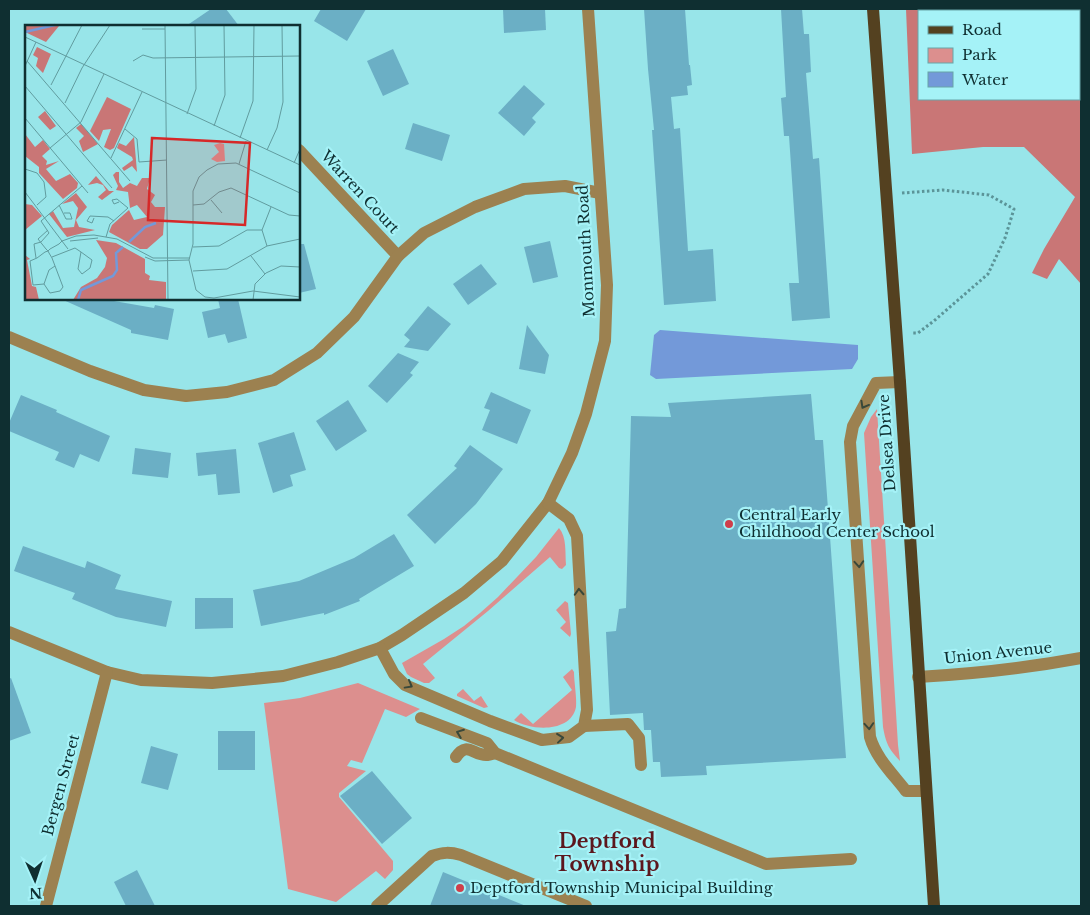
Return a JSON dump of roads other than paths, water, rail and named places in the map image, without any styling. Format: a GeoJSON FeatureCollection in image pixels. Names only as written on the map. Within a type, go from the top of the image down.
{"type":"FeatureCollection","features":[{"type":"Feature","properties":{"kind":"main road","name":"Delsea Drive"},"geometry":{"type":"LineString","coordinates":[[873,9],[900,382],[934,906]]}},
{"type":"Feature","properties":{"kind":"street","name":"Monmouth Road"},"geometry":{"type":"LineString","coordinates":[[9,632],[107,672],[141,680],[212,683],[283,676],[338,662],[380,648],[464,593],[502,561],[548,503],[572,453],[586,414],[605,341],[607,285],[588,9]]}},
{"type":"Feature","properties":{"kind":"street","name":"Warren Court"},"geometry":{"type":"LineString","coordinates":[[300,151],[398,256]]}},
{"type":"Feature","properties":{"kind":"street"},"geometry":{"type":"LineString","coordinates":[[9,337],[90,371],[144,390],[186,396],[227,392],[274,380],[317,353],[354,317],[398,256],[424,233],[475,207],[524,190],[565,186],[600,193]]}},
{"type":"Feature","properties":{"kind":"street"},"geometry":{"type":"LineString","coordinates":[[900,382],[876,383],[853,426],[850,442],[870,738],[877,755],[906,791],[926,791]]}},
{"type":"Feature","properties":{"kind":"street"},"geometry":{"type":"LineString","coordinates":[[548,503],[569,519],[576,536],[587,710],[584,726]]}},
{"type":"Feature","properties":{"kind":"street"},"geometry":{"type":"LineString","coordinates":[[380,648],[394,674],[405,685],[490,721],[542,740],[569,738],[584,726],[628,724],[639,738],[641,765]]}},
{"type":"Feature","properties":{"kind":"street","name":"Union Avenue"},"geometry":{"type":"LineString","coordinates":[[918,677],[981,673],[1081,658]]}},
{"type":"Feature","properties":{"kind":"street","name":"Bergen Street"},"geometry":{"type":"LineString","coordinates":[[46,906],[107,672]]}},
{"type":"Feature","properties":{"kind":"street"},"geometry":{"type":"LineString","coordinates":[[420,718],[487,743],[495,753],[766,864],[851,859]]}},
{"type":"Feature","properties":{"kind":"street"},"geometry":{"type":"LineString","coordinates":[[456,757],[459,752],[470,749],[486,755],[495,753]]}},
{"type":"Feature","properties":{"kind":"street"},"geometry":{"type":"LineString","coordinates":[[377,906],[432,856],[450,852],[586,906]]}},
{"type":"Feature","properties":{"kind":"water"},"geometry":{"type":"Polygon","coordinates":[[[660,330],[858,345],[858,359],[852,369],[656,379],[650,375],[654,335],[660,330]]]}},
{"type":"Feature","properties":{"kind":"place","name":"Central Early Childhood Center School"},"geometry":{"type":"Point","coordinates":[729,524]}},
{"type":"Feature","properties":{"kind":"place","name":"Deptford Township Municipal Building"},"geometry":{"type":"Point","coordinates":[460,888]}},
{"type":"Feature","properties":{"kind":"district","name":"Deptford Township"},"geometry":{"type":"Point","coordinates":[607,852]}}]}
